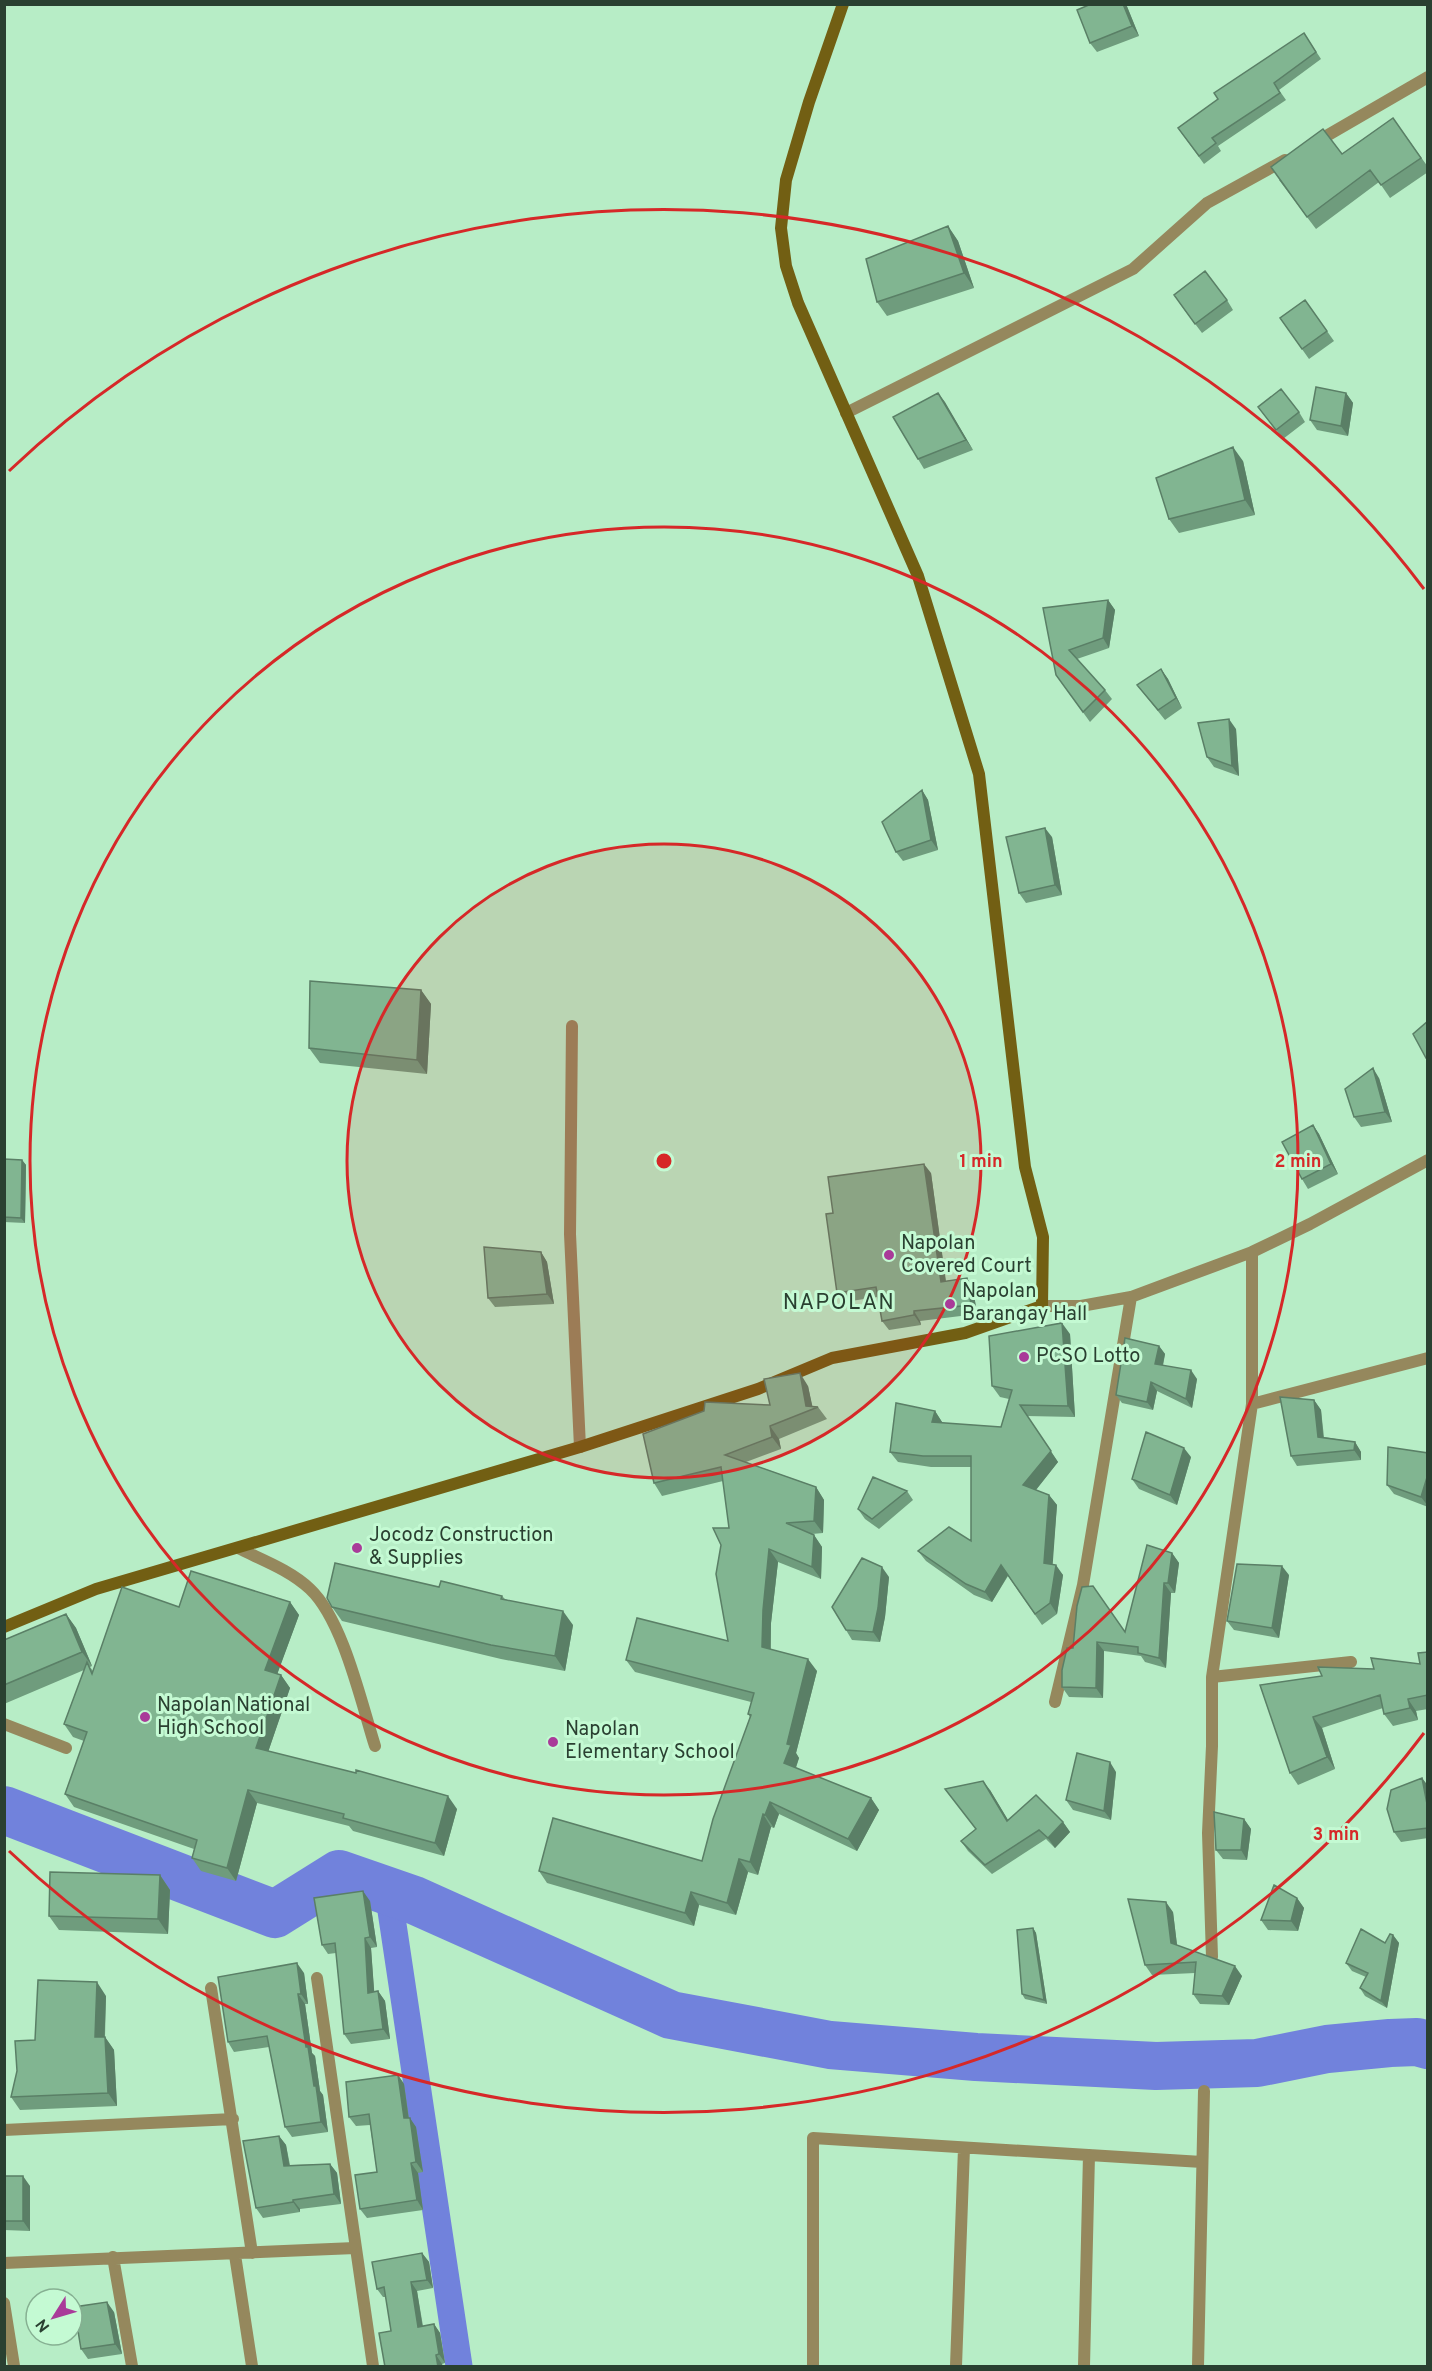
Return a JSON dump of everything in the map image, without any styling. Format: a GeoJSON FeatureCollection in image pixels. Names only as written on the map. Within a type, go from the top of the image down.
{"type":"FeatureCollection","features":[{"type":"Feature","properties":{"kind":"street"},"geometry":{"type":"LineString","coordinates":[[843,4],[809,102],[786,180],[781,228],[786,266],[798,303],[918,576],[979,774],[1025,1167],[1043,1237],[1042,1306]]}},
{"type":"Feature","properties":{"kind":"street"},"geometry":{"type":"LineString","coordinates":[[846,413],[1133,269],[1207,203],[1428,77]]}},
{"type":"Feature","properties":{"kind":"street"},"geometry":{"type":"LineString","coordinates":[[572,1026],[570,1234],[580,1447]]}},
{"type":"Feature","properties":{"kind":"street"},"geometry":{"type":"LineString","coordinates":[[4,1627],[96,1589],[580,1447],[758,1389],[832,1358],[965,1333],[1042,1306],[1081,1306],[1131,1297],[1252,1252],[1310,1224],[1428,1160]]}},
{"type":"Feature","properties":{"kind":"street"},"geometry":{"type":"LineString","coordinates":[[1212,1957],[1208,1833],[1212,1677],[1252,1404],[1252,1252]]}},
{"type":"Feature","properties":{"kind":"street"},"geometry":{"type":"LineString","coordinates":[[1055,1702],[1083,1585],[1131,1297]]}},
{"type":"Feature","properties":{"kind":"street"},"geometry":{"type":"LineString","coordinates":[[1252,1404],[1428,1358]]}},
{"type":"Feature","properties":{"kind":"street"},"geometry":{"type":"LineString","coordinates":[[237,1548],[289,1573],[309,1588],[320,1600],[343,1648],[375,1746]]}},
{"type":"Feature","properties":{"kind":"street"},"geometry":{"type":"LineString","coordinates":[[1212,1677],[1351,1662]]}},
{"type":"Feature","properties":{"kind":"street"},"geometry":{"type":"LineString","coordinates":[[4,1724],[66,1748]]}},
{"type":"Feature","properties":{"kind":"street"},"geometry":{"type":"LineString","coordinates":[[317,1978],[373,2367]]}},
{"type":"Feature","properties":{"kind":"street"},"geometry":{"type":"LineString","coordinates":[[211,1988],[252,2253]]}},
{"type":"Feature","properties":{"kind":"street"},"geometry":{"type":"LineString","coordinates":[[1198,2367],[1204,2091]]}},
{"type":"Feature","properties":{"kind":"street"},"geometry":{"type":"LineString","coordinates":[[4,2130],[233,2119]]}},
{"type":"Feature","properties":{"kind":"street"},"geometry":{"type":"LineString","coordinates":[[813,2367],[813,2138],[1202,2162]]}},
{"type":"Feature","properties":{"kind":"street"},"geometry":{"type":"LineString","coordinates":[[956,2367],[964,2148]]}},
{"type":"Feature","properties":{"kind":"street"},"geometry":{"type":"LineString","coordinates":[[1084,2367],[1089,2155]]}},
{"type":"Feature","properties":{"kind":"street"},"geometry":{"type":"LineString","coordinates":[[4,2263],[113,2257],[235,2255],[355,2248]]}},
{"type":"Feature","properties":{"kind":"street"},"geometry":{"type":"LineString","coordinates":[[235,2255],[252,2367]]}},
{"type":"Feature","properties":{"kind":"street"},"geometry":{"type":"LineString","coordinates":[[113,2257],[132,2367]]}},
{"type":"Feature","properties":{"kind":"street"},"geometry":{"type":"LineString","coordinates":[[4,2303],[14,2367]]}},
{"type":"Feature","properties":{"kind":"building"},"geometry":{"type":"Polygon","coordinates":[[[1091,4],[1123,4],[1132,26],[1090,43],[1077,10],[1091,4]]]}},
{"type":"Feature","properties":{"kind":"building"},"geometry":{"type":"Polygon","coordinates":[[[1304,33],[1316,52],[1274,83],[1280,93],[1212,138],[1216,143],[1199,156],[1178,128],[1218,99],[1214,93],[1304,33]]]}},
{"type":"Feature","properties":{"kind":"building"},"geometry":{"type":"Polygon","coordinates":[[[1393,118],[1421,158],[1381,185],[1370,170],[1307,217],[1271,167],[1323,129],[1342,154],[1393,118]]]}},
{"type":"Feature","properties":{"kind":"building"},"geometry":{"type":"Polygon","coordinates":[[[948,226],[964,273],[877,302],[866,259],[948,226]]]}},
{"type":"Feature","properties":{"kind":"building"},"geometry":{"type":"Polygon","coordinates":[[[1205,271],[1227,300],[1195,324],[1174,295],[1205,271]]]}},
{"type":"Feature","properties":{"kind":"building"},"geometry":{"type":"Polygon","coordinates":[[[1305,300],[1327,331],[1302,349],[1280,318],[1305,300]]]}},
{"type":"Feature","properties":{"kind":"building"},"geometry":{"type":"Polygon","coordinates":[[[1316,387],[1346,393],[1341,426],[1310,420],[1316,387]]]}},
{"type":"Feature","properties":{"kind":"building"},"geometry":{"type":"Polygon","coordinates":[[[1281,389],[1299,412],[1276,430],[1258,407],[1281,389]]]}},
{"type":"Feature","properties":{"kind":"building"},"geometry":{"type":"Polygon","coordinates":[[[938,393],[966,440],[918,459],[893,417],[938,393]]]}},
{"type":"Feature","properties":{"kind":"building"},"geometry":{"type":"Polygon","coordinates":[[[1233,447],[1245,500],[1169,519],[1156,478],[1233,447]]]}},
{"type":"Feature","properties":{"kind":"building"},"geometry":{"type":"Polygon","coordinates":[[[1108,600],[1103,638],[1069,650],[1105,690],[1083,712],[1056,675],[1043,608],[1108,600]]]}},
{"type":"Feature","properties":{"kind":"building"},"geometry":{"type":"Polygon","coordinates":[[[1161,669],[1176,698],[1158,710],[1137,685],[1161,669]]]}},
{"type":"Feature","properties":{"kind":"building"},"geometry":{"type":"Polygon","coordinates":[[[1229,719],[1232,766],[1207,757],[1198,723],[1229,719]]]}},
{"type":"Feature","properties":{"kind":"building"},"geometry":{"type":"Polygon","coordinates":[[[922,790],[931,840],[896,852],[882,822],[922,790]]]}},
{"type":"Feature","properties":{"kind":"building"},"geometry":{"type":"Polygon","coordinates":[[[1045,828],[1055,885],[1019,893],[1006,837],[1045,828]]]}},
{"type":"Feature","properties":{"kind":"building"},"geometry":{"type":"Polygon","coordinates":[[[310,981],[421,990],[417,1060],[309,1048],[310,981]]]}},
{"type":"Feature","properties":{"kind":"building"},"geometry":{"type":"Polygon","coordinates":[[[1428,1021],[1428,1057],[1426,1058],[1413,1034],[1428,1021]]]}},
{"type":"Feature","properties":{"kind":"building"},"geometry":{"type":"Polygon","coordinates":[[[1373,1068],[1385,1112],[1354,1117],[1345,1089],[1373,1068]]]}},
{"type":"Feature","properties":{"kind":"building"},"geometry":{"type":"Polygon","coordinates":[[[1313,1125],[1331,1164],[1302,1179],[1282,1142],[1313,1125]]]}},
{"type":"Feature","properties":{"kind":"building"},"geometry":{"type":"Polygon","coordinates":[[[4,1159],[22,1160],[21,1218],[4,1217],[4,1159]]]}},
{"type":"Feature","properties":{"kind":"building"},"geometry":{"type":"Polygon","coordinates":[[[924,1164],[941,1282],[967,1278],[971,1305],[914,1311],[914,1315],[882,1321],[876,1287],[837,1293],[826,1214],[833,1213],[828,1177],[924,1164]]]}},
{"type":"Feature","properties":{"kind":"building"},"geometry":{"type":"Polygon","coordinates":[[[484,1247],[541,1252],[547,1294],[488,1298],[484,1247]]]}},
{"type":"Feature","properties":{"kind":"building"},"geometry":{"type":"Polygon","coordinates":[[[1062,1323],[1068,1406],[1020,1405],[1051,1451],[1023,1485],[1049,1495],[1044,1563],[1056,1565],[1050,1603],[1035,1614],[1001,1565],[985,1592],[966,1584],[918,1551],[949,1527],[971,1541],[971,1456],[923,1456],[890,1452],[896,1403],[935,1411],[932,1422],[1001,1427],[1012,1390],[992,1386],[989,1336],[1062,1323]]]}},
{"type":"Feature","properties":{"kind":"building"},"geometry":{"type":"Polygon","coordinates":[[[1125,1338],[1159,1346],[1155,1364],[1191,1370],[1186,1399],[1151,1382],[1147,1402],[1116,1395],[1125,1338]]]}},
{"type":"Feature","properties":{"kind":"building"},"geometry":{"type":"Polygon","coordinates":[[[800,1373],[806,1406],[818,1407],[770,1426],[772,1437],[725,1455],[816,1487],[814,1521],[786,1523],[814,1535],[812,1567],[769,1549],[762,1647],[808,1659],[787,1744],[791,1745],[784,1763],[871,1798],[848,1839],[770,1802],[765,1815],[763,1814],[750,1862],[739,1859],[727,1903],[691,1892],[685,1913],[539,1871],[553,1818],[702,1861],[713,1819],[751,1715],[748,1714],[754,1693],[626,1660],[637,1618],[728,1641],[716,1574],[721,1545],[713,1528],[729,1528],[721,1467],[654,1483],[643,1434],[704,1411],[705,1402],[770,1405],[764,1379],[800,1373]]]}},
{"type":"Feature","properties":{"kind":"building"},"geometry":{"type":"Polygon","coordinates":[[[1280,1397],[1314,1400],[1318,1437],[1355,1442],[1354,1450],[1291,1456],[1280,1397]]]}},
{"type":"Feature","properties":{"kind":"building"},"geometry":{"type":"Polygon","coordinates":[[[1146,1432],[1184,1448],[1170,1495],[1132,1479],[1146,1432]]]}},
{"type":"Feature","properties":{"kind":"building"},"geometry":{"type":"Polygon","coordinates":[[[1388,1447],[1428,1453],[1428,1474],[1421,1497],[1387,1485],[1388,1447]]]}},
{"type":"Feature","properties":{"kind":"building"},"geometry":{"type":"Polygon","coordinates":[[[873,1477],[907,1491],[872,1519],[858,1509],[873,1477]]]}},
{"type":"Feature","properties":{"kind":"building"},"geometry":{"type":"Polygon","coordinates":[[[1147,1545],[1172,1553],[1168,1583],[1164,1583],[1159,1658],[1138,1653],[1138,1647],[1097,1642],[1096,1688],[1062,1687],[1062,1670],[1067,1648],[1073,1648],[1077,1606],[1082,1587],[1093,1586],[1125,1632],[1147,1545]]]}},
{"type":"Feature","properties":{"kind":"building"},"geometry":{"type":"Polygon","coordinates":[[[862,1558],[882,1567],[873,1632],[846,1630],[832,1607],[862,1558]]]}},
{"type":"Feature","properties":{"kind":"building"},"geometry":{"type":"Polygon","coordinates":[[[335,1563],[439,1587],[441,1581],[502,1596],[501,1599],[563,1611],[555,1656],[491,1645],[332,1607],[327,1598],[335,1563]]]}},
{"type":"Feature","properties":{"kind":"building"},"geometry":{"type":"Polygon","coordinates":[[[1237,1564],[1282,1566],[1272,1628],[1227,1621],[1237,1564]]]}},
{"type":"Feature","properties":{"kind":"building"},"geometry":{"type":"Polygon","coordinates":[[[191,1571],[290,1602],[265,1670],[281,1675],[256,1748],[356,1773],[356,1770],[448,1796],[435,1843],[343,1818],[344,1814],[248,1790],[227,1868],[192,1858],[197,1840],[65,1794],[87,1732],[64,1724],[87,1662],[92,1674],[122,1587],[179,1607],[191,1571]]]}},
{"type":"Feature","properties":{"kind":"building"},"geometry":{"type":"Polygon","coordinates":[[[66,1614],[82,1652],[4,1685],[4,1640],[66,1614]]]}},
{"type":"Feature","properties":{"kind":"building"},"geometry":{"type":"Polygon","coordinates":[[[1428,1652],[1428,1695],[1408,1699],[1410,1708],[1384,1714],[1380,1695],[1313,1717],[1327,1757],[1290,1773],[1260,1685],[1322,1676],[1318,1667],[1374,1669],[1371,1658],[1420,1664],[1418,1653],[1428,1652]]]}},
{"type":"Feature","properties":{"kind":"building"},"geometry":{"type":"Polygon","coordinates":[[[1077,1753],[1110,1762],[1104,1811],[1066,1800],[1077,1753]]]}},
{"type":"Feature","properties":{"kind":"building"},"geometry":{"type":"Polygon","coordinates":[[[1422,1778],[1428,1809],[1428,1828],[1394,1832],[1387,1809],[1391,1790],[1422,1778]]]}},
{"type":"Feature","properties":{"kind":"building"},"geometry":{"type":"Polygon","coordinates":[[[983,1781],[1007,1821],[1036,1795],[1063,1822],[1048,1838],[1039,1830],[985,1865],[961,1841],[976,1829],[945,1789],[983,1781]]]}},
{"type":"Feature","properties":{"kind":"building"},"geometry":{"type":"Polygon","coordinates":[[[1214,1812],[1244,1819],[1241,1850],[1216,1850],[1214,1812]]]}},
{"type":"Feature","properties":{"kind":"building"},"geometry":{"type":"Polygon","coordinates":[[[50,1872],[160,1875],[158,1919],[49,1916],[50,1872]]]}},
{"type":"Feature","properties":{"kind":"building"},"geometry":{"type":"Polygon","coordinates":[[[1274,1885],[1297,1898],[1291,1921],[1261,1920],[1274,1885]]]}},
{"type":"Feature","properties":{"kind":"building"},"geometry":{"type":"Polygon","coordinates":[[[363,1891],[370,1937],[365,1938],[368,1993],[378,1991],[383,2029],[344,2034],[335,1943],[322,1945],[314,1898],[363,1891]]]}},
{"type":"Feature","properties":{"kind":"building"},"geometry":{"type":"Polygon","coordinates":[[[1128,1899],[1166,1902],[1171,1943],[1235,1966],[1222,1996],[1193,1994],[1196,1962],[1145,1965],[1128,1899]]]}},
{"type":"Feature","properties":{"kind":"building"},"geometry":{"type":"Polygon","coordinates":[[[1033,1928],[1044,2000],[1022,1994],[1017,1930],[1033,1928]]]}},
{"type":"Feature","properties":{"kind":"building"},"geometry":{"type":"Polygon","coordinates":[[[1361,1929],[1385,1943],[1390,1934],[1393,1935],[1381,2001],[1360,1988],[1368,1973],[1346,1963],[1361,1929]]]}},
{"type":"Feature","properties":{"kind":"building"},"geometry":{"type":"Polygon","coordinates":[[[297,1963],[301,1994],[298,1994],[306,2047],[308,2047],[314,2086],[316,2086],[321,2122],[285,2127],[267,2036],[228,2042],[218,1977],[297,1963]]]}},
{"type":"Feature","properties":{"kind":"building"},"geometry":{"type":"Polygon","coordinates":[[[38,1980],[97,1982],[95,2037],[105,2037],[108,2093],[11,2097],[17,2071],[15,2041],[35,2040],[38,1980]]]}},
{"type":"Feature","properties":{"kind":"building"},"geometry":{"type":"Polygon","coordinates":[[[398,2075],[404,2118],[410,2118],[416,2162],[411,2163],[417,2200],[360,2209],[355,2175],[377,2172],[369,2114],[349,2117],[346,2082],[398,2075]]]}},
{"type":"Feature","properties":{"kind":"building"},"geometry":{"type":"Polygon","coordinates":[[[279,2136],[284,2166],[330,2164],[334,2194],[256,2208],[243,2141],[279,2136]]]}},
{"type":"Feature","properties":{"kind":"building"},"geometry":{"type":"Polygon","coordinates":[[[4,2176],[23,2176],[23,2221],[4,2221],[4,2176]]]}},
{"type":"Feature","properties":{"kind":"building"},"geometry":{"type":"Polygon","coordinates":[[[422,2253],[427,2280],[411,2282],[418,2327],[434,2324],[439,2354],[436,2355],[438,2367],[385,2367],[379,2333],[391,2331],[384,2287],[377,2289],[372,2262],[422,2253]]]}},
{"type":"Feature","properties":{"kind":"building"},"geometry":{"type":"Polygon","coordinates":[[[107,2302],[115,2344],[81,2349],[81,2347],[84,2347],[84,2305],[107,2302]]]}},
{"type":"Feature","properties":{"kind":"waterway"},"geometry":{"type":"LineString","coordinates":[[4,1810],[275,1914],[339,1874],[414,1900],[671,2015],[830,2045],[976,2057],[1156,2066],[1257,2063],[1327,2049],[1390,2043],[1417,2042],[1428,2045]]}},
{"type":"Feature","properties":{"kind":"waterway"},"geometry":{"type":"LineString","coordinates":[[388,1891],[459,2366]]}},
{"type":"Feature","properties":{"kind":"place","name":"Napolan Covered Court"},"geometry":{"type":"Point","coordinates":[889,1255]}},
{"type":"Feature","properties":{"kind":"place","name":"Napolan Barangay Hall"},"geometry":{"type":"Point","coordinates":[950,1304]}},
{"type":"Feature","properties":{"kind":"place","name":"PCSO Lotto"},"geometry":{"type":"Point","coordinates":[1024,1357]}},
{"type":"Feature","properties":{"kind":"place","name":"Jocodz Construction & Supplies"},"geometry":{"type":"Point","coordinates":[357,1548]}},
{"type":"Feature","properties":{"kind":"place","name":"Napolan National High School"},"geometry":{"type":"Point","coordinates":[145,1717]}},
{"type":"Feature","properties":{"kind":"place","name":"Napolan Elementary School"},"geometry":{"type":"Point","coordinates":[553,1742]}},
{"type":"Feature","properties":{"kind":"district","name":"NAPOLAN"},"geometry":{"type":"Point","coordinates":[839,1303]}}]}
